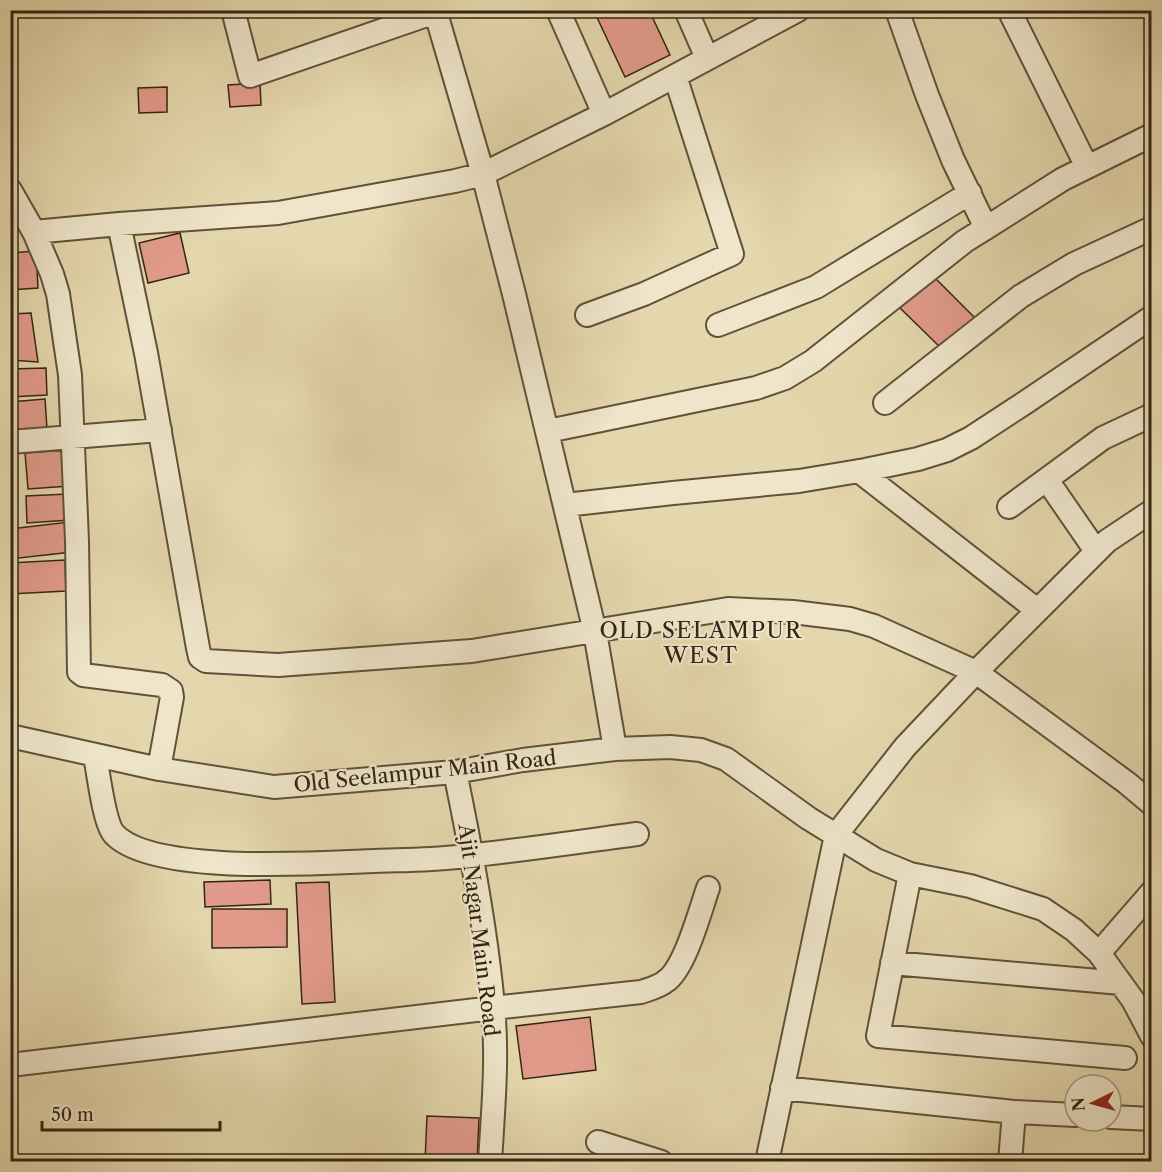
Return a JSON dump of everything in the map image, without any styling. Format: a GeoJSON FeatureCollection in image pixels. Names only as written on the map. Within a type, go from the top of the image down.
{"type":"FeatureCollection","features":[{"type":"Feature","properties":{"kind":"street"},"geometry":{"type":"LineString","coordinates":[[233,10],[250,76],[438,11],[483,174],[548,431],[595,632],[615,749]]}},
{"type":"Feature","properties":{"kind":"street"},"geometry":{"type":"LineString","coordinates":[[558,10],[604,114]]}},
{"type":"Feature","properties":{"kind":"street"},"geometry":{"type":"LineString","coordinates":[[686,10],[707,58]]}},
{"type":"Feature","properties":{"kind":"street"},"geometry":{"type":"LineString","coordinates":[[34,232],[279,213],[483,174],[604,114],[798,10]]}},
{"type":"Feature","properties":{"kind":"street"},"geometry":{"type":"LineString","coordinates":[[897,10],[953,160],[986,228]]}},
{"type":"Feature","properties":{"kind":"street"},"geometry":{"type":"LineString","coordinates":[[1009,10],[1087,167]]}},
{"type":"Feature","properties":{"kind":"street"},"geometry":{"type":"LineString","coordinates":[[587,315],[644,294],[732,254],[675,76]]}},
{"type":"Feature","properties":{"kind":"street"},"geometry":{"type":"LineString","coordinates":[[548,431],[756,388],[785,378],[813,361],[965,241],[1063,179],[1152,135]]}},
{"type":"Feature","properties":{"kind":"street"},"geometry":{"type":"LineString","coordinates":[[10,190],[34,232],[58,294],[70,375],[79,672],[83,675],[167,686],[172,696],[159,769]]}},
{"type":"Feature","properties":{"kind":"street"},"geometry":{"type":"LineString","coordinates":[[718,325],[816,287],[970,193]]}},
{"type":"Feature","properties":{"kind":"street"},"geometry":{"type":"LineString","coordinates":[[118,224],[160,430],[198,648],[200,657],[206,661],[278,665],[472,651],[728,609],[812,614],[850,619],[874,626],[976,672],[1127,783],[1152,804]]}},
{"type":"Feature","properties":{"kind":"street"},"geometry":{"type":"LineString","coordinates":[[885,403],[1021,296],[1074,264],[1152,228]]}},
{"type":"Feature","properties":{"kind":"street"},"geometry":{"type":"LineString","coordinates":[[565,505],[799,481],[918,459],[963,442],[1152,317]]}},
{"type":"Feature","properties":{"kind":"street"},"geometry":{"type":"LineString","coordinates":[[1009,507],[1103,438],[1152,415]]}},
{"type":"Feature","properties":{"kind":"street"},"geometry":{"type":"LineString","coordinates":[[10,442],[160,430]]}},
{"type":"Feature","properties":{"kind":"street"},"geometry":{"type":"LineString","coordinates":[[859,471],[1037,610]]}},
{"type":"Feature","properties":{"kind":"street"},"geometry":{"type":"LineString","coordinates":[[1047,480],[1096,551]]}},
{"type":"Feature","properties":{"kind":"street"},"geometry":{"type":"LineString","coordinates":[[767,1161],[836,835],[905,747],[976,672],[1096,551],[1152,511]]}},
{"type":"Feature","properties":{"kind":"street","name":"Old Seelampur Main Road"},"geometry":{"type":"LineString","coordinates":[[10,736],[159,769],[274,787],[455,772],[523,760],[615,749],[670,747],[701,750],[726,759],[808,818],[876,860],[910,874],[970,886],[1043,909],[1074,930],[1099,953],[1133,1000],[1152,1036]]}},
{"type":"Feature","properties":{"kind":"street"},"geometry":{"type":"LineString","coordinates":[[95,755],[112,832],[143,851],[194,861],[298,864],[472,855],[637,834]]}},
{"type":"Feature","properties":{"kind":"street","name":"Ajit Nagar Main Road"},"geometry":{"type":"LineString","coordinates":[[455,772],[472,855],[493,1008],[494,1067],[490,1161]]}},
{"type":"Feature","properties":{"kind":"street"},"geometry":{"type":"LineString","coordinates":[[910,874],[878,1035],[1125,1058]]}},
{"type":"Feature","properties":{"kind":"street"},"geometry":{"type":"LineString","coordinates":[[10,1065],[641,992],[656,988],[668,980],[679,965],[708,888]]}},
{"type":"Feature","properties":{"kind":"street"},"geometry":{"type":"LineString","coordinates":[[1099,953],[1152,892]]}},
{"type":"Feature","properties":{"kind":"street"},"geometry":{"type":"LineString","coordinates":[[892,963],[1121,983]]}},
{"type":"Feature","properties":{"kind":"street"},"geometry":{"type":"LineString","coordinates":[[782,1088],[1014,1112],[1063,1114]]}},
{"type":"Feature","properties":{"kind":"street"},"geometry":{"type":"LineString","coordinates":[[1010,1161],[1014,1112]]}},
{"type":"Feature","properties":{"kind":"street"},"geometry":{"type":"LineString","coordinates":[[1123,1118],[1152,1119]]}},
{"type":"Feature","properties":{"kind":"street"},"geometry":{"type":"LineString","coordinates":[[598,1142],[661,1161]]}},
{"type":"Feature","properties":{"kind":"building"},"geometry":{"type":"Polygon","coordinates":[[[649,10],[670,55],[625,77],[594,11],[649,10]]]}},
{"type":"Feature","properties":{"kind":"building"},"geometry":{"type":"Polygon","coordinates":[[[260,83],[261,105],[230,107],[228,85],[260,83]]]}},
{"type":"Feature","properties":{"kind":"building"},"geometry":{"type":"Polygon","coordinates":[[[167,87],[167,112],[139,113],[138,88],[167,87]]]}},
{"type":"Feature","properties":{"kind":"building"},"geometry":{"type":"Polygon","coordinates":[[[180,233],[189,273],[148,283],[139,243],[180,233]]]}},
{"type":"Feature","properties":{"kind":"building"},"geometry":{"type":"Polygon","coordinates":[[[36,251],[38,288],[10,290],[10,253],[36,251]]]}},
{"type":"Feature","properties":{"kind":"building"},"geometry":{"type":"Polygon","coordinates":[[[931,274],[977,320],[945,352],[899,307],[931,274]]]}},
{"type":"Feature","properties":{"kind":"building"},"geometry":{"type":"Polygon","coordinates":[[[31,313],[38,362],[10,360],[10,314],[31,313]]]}},
{"type":"Feature","properties":{"kind":"building"},"geometry":{"type":"Polygon","coordinates":[[[46,368],[47,395],[10,397],[10,369],[46,368]]]}},
{"type":"Feature","properties":{"kind":"building"},"geometry":{"type":"Polygon","coordinates":[[[45,399],[47,429],[10,432],[10,402],[45,399]]]}},
{"type":"Feature","properties":{"kind":"building"},"geometry":{"type":"Polygon","coordinates":[[[66,450],[69,486],[28,489],[25,453],[66,450]]]}},
{"type":"Feature","properties":{"kind":"building"},"geometry":{"type":"Polygon","coordinates":[[[68,494],[70,520],[27,523],[26,496],[68,494]]]}},
{"type":"Feature","properties":{"kind":"building"},"geometry":{"type":"Polygon","coordinates":[[[69,522],[72,552],[10,559],[10,529],[69,522]]]}},
{"type":"Feature","properties":{"kind":"building"},"geometry":{"type":"Polygon","coordinates":[[[65,560],[66,591],[10,594],[10,563],[65,560]]]}},
{"type":"Feature","properties":{"kind":"building"},"geometry":{"type":"Polygon","coordinates":[[[270,880],[271,904],[205,907],[204,882],[270,880]]]}},
{"type":"Feature","properties":{"kind":"building"},"geometry":{"type":"Polygon","coordinates":[[[329,882],[335,1002],[302,1004],[296,883],[329,882]]]}},
{"type":"Feature","properties":{"kind":"building"},"geometry":{"type":"Polygon","coordinates":[[[212,909],[287,909],[287,947],[212,948],[212,909]]]}},
{"type":"Feature","properties":{"kind":"building"},"geometry":{"type":"Polygon","coordinates":[[[590,1017],[596,1070],[523,1079],[516,1026],[590,1017]]]}},
{"type":"Feature","properties":{"kind":"building"},"geometry":{"type":"Polygon","coordinates":[[[427,1116],[479,1118],[477,1162],[425,1162],[427,1116]]]}},
{"type":"Feature","properties":{"kind":"district","name":"OLD SELAMPUR WEST"},"geometry":{"type":"Point","coordinates":[701,642]}}]}
